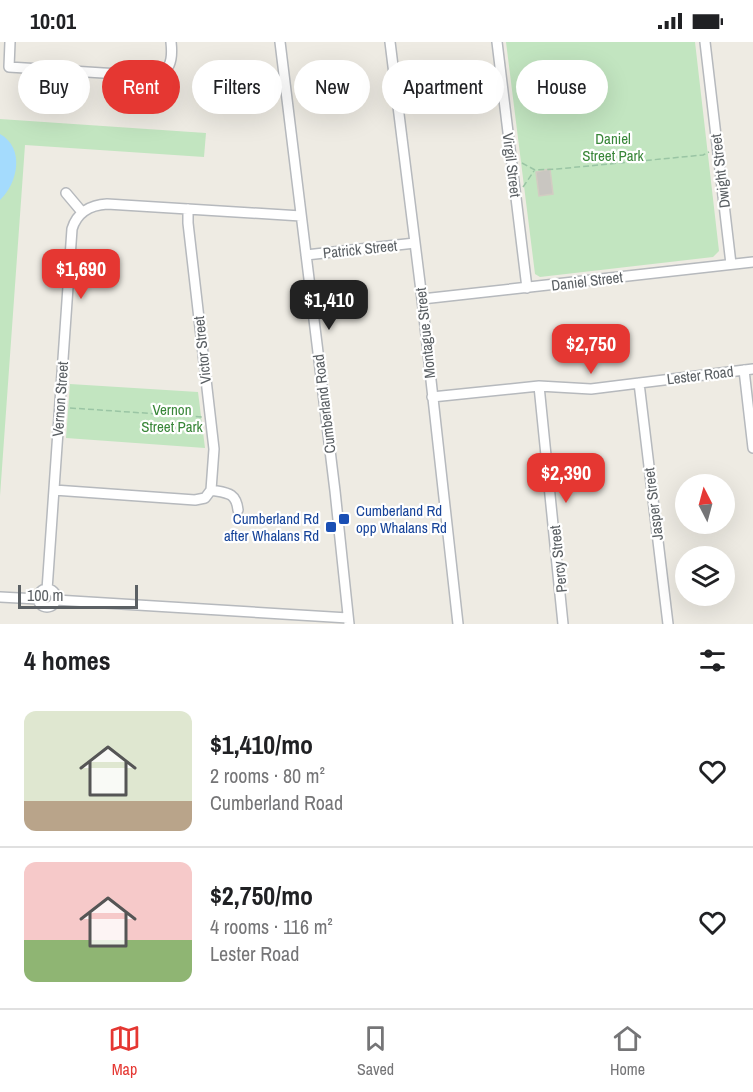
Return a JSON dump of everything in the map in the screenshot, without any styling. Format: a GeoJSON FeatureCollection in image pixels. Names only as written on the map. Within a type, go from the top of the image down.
{"type":"FeatureCollection","features":[{"type":"Feature","properties":{"kind":"street"},"geometry":{"type":"LineString","coordinates":[[10,42],[9,67],[102,73]]}},
{"type":"Feature","properties":{"kind":"street"},"geometry":{"type":"LineString","coordinates":[[171,42],[171,60]]}},
{"type":"Feature","properties":{"kind":"street","name":"Cumberland Road"},"geometry":{"type":"LineString","coordinates":[[280,42],[348,621]]}},
{"type":"Feature","properties":{"kind":"street","name":"Montague Street"},"geometry":{"type":"LineString","coordinates":[[390,42],[422,299],[458,624]]}},
{"type":"Feature","properties":{"kind":"street","name":"Virgil Street"},"geometry":{"type":"LineString","coordinates":[[497,42],[527,288]]}},
{"type":"Feature","properties":{"kind":"street","name":"Dwight Street"},"geometry":{"type":"LineString","coordinates":[[705,42],[730,264]]}},
{"type":"Feature","properties":{"kind":"street"},"geometry":{"type":"LineString","coordinates":[[66,193],[82,212],[94,206],[107,204],[301,216]]}},
{"type":"Feature","properties":{"kind":"street","name":"Victor Street"},"geometry":{"type":"LineString","coordinates":[[188,209],[214,449],[211,490]]}},
{"type":"Feature","properties":{"kind":"street","name":"Vernon Street"},"geometry":{"type":"LineString","coordinates":[[47,590],[72,228],[82,212]]}},
{"type":"Feature","properties":{"kind":"street","name":"Patrick Street"},"geometry":{"type":"LineString","coordinates":[[306,255],[415,243]]}},
{"type":"Feature","properties":{"kind":"street","name":"Daniel Street"},"geometry":{"type":"LineString","coordinates":[[422,299],[753,262]]}},
{"type":"Feature","properties":{"kind":"street"},"geometry":{"type":"LineString","coordinates":[[748,369],[753,448]]}},
{"type":"Feature","properties":{"kind":"street","name":"Lester Road"},"geometry":{"type":"LineString","coordinates":[[432,397],[539,386],[591,389],[748,369]]}},
{"type":"Feature","properties":{"kind":"street","name":"Jasper Street"},"geometry":{"type":"LineString","coordinates":[[639,383],[668,624]]}},
{"type":"Feature","properties":{"kind":"street","name":"Percy Street"},"geometry":{"type":"LineString","coordinates":[[539,386],[563,624]]}},
{"type":"Feature","properties":{"kind":"street"},"geometry":{"type":"LineString","coordinates":[[54,490],[198,500],[207,496],[211,490],[234,496],[237,499],[238,510]]}},
{"type":"Feature","properties":{"kind":"street"},"geometry":{"type":"LineString","coordinates":[[47,590],[54,593],[56,600],[53,605],[47,607],[42,605],[38,599],[41,592],[47,590]]}},
{"type":"Feature","properties":{"kind":"street"},"geometry":{"type":"LineString","coordinates":[[0,597],[38,599]]}},
{"type":"Feature","properties":{"kind":"street"},"geometry":{"type":"LineString","coordinates":[[56,600],[348,621]]}},
{"type":"Feature","properties":{"kind":"path"},"geometry":{"type":"LineString","coordinates":[[510,157],[535,170],[703,155],[717,147]]}},
{"type":"Feature","properties":{"kind":"path"},"geometry":{"type":"LineString","coordinates":[[516,198],[535,170]]}},
{"type":"Feature","properties":{"kind":"path"},"geometry":{"type":"LineString","coordinates":[[60,407],[210,417]]}},
{"type":"Feature","properties":{"kind":"green space","name":"Daniel Street Park"},"geometry":{"type":"Polygon","coordinates":[[[506,42],[695,42],[719,251],[713,257],[540,277],[535,274],[506,42]]]}},
{"type":"Feature","properties":{"kind":"green space"},"geometry":{"type":"Polygon","coordinates":[[[0,119],[206,133],[204,157],[25,145],[0,496],[0,119]]]}},
{"type":"Feature","properties":{"kind":"green space","name":"Vernon Street Park"},"geometry":{"type":"Polygon","coordinates":[[[70,384],[198,392],[205,448],[66,438],[70,384]]]}},
{"type":"Feature","properties":{"kind":"water"},"geometry":{"type":"Polygon","coordinates":[[[0,134],[13,148],[16,166],[11,184],[0,200],[0,134]]]}},
{"type":"Feature","properties":{"kind":"building"},"geometry":{"type":"Polygon","coordinates":[[[550,169],[553,194],[539,196],[536,172],[550,169]]]}},
{"type":"Feature","properties":{"kind":"place","name":"Cumberland Rd opp Whalans Rd"},"geometry":{"type":"Point","coordinates":[344,519]}},
{"type":"Feature","properties":{"kind":"place","name":"Cumberland Rd after Whalans Rd"},"geometry":{"type":"Point","coordinates":[331,527]}}]}
